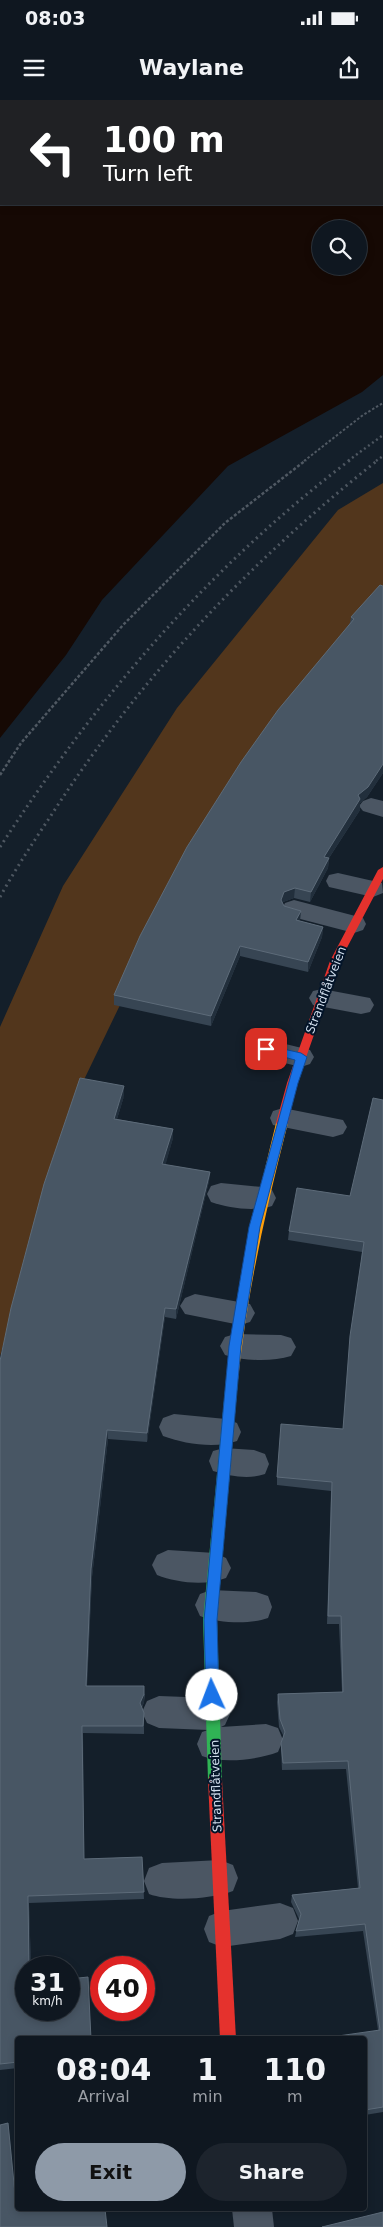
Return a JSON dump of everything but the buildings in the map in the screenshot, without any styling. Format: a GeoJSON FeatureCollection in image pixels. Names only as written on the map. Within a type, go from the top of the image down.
{"type":"FeatureCollection","features":[{"type":"Feature","properties":{"kind":"street"},"geometry":{"type":"LineString","coordinates":[[338,881],[376,891]]}},
{"type":"Feature","properties":{"kind":"street","name":"Strandflåtveien"},"geometry":{"type":"LineString","coordinates":[[228,2036],[213,1729],[212,1605],[235,1346],[255,1227],[301,1057],[335,961],[354,924],[376,891]]}},
{"type":"Feature","properties":{"kind":"street"},"geometry":{"type":"LineString","coordinates":[[294,909],[354,924]]}},
{"type":"Feature","properties":{"kind":"street"},"geometry":{"type":"LineString","coordinates":[[322,998],[361,1005]]}},
{"type":"Feature","properties":{"kind":"street"},"geometry":{"type":"LineString","coordinates":[[266,1049],[301,1057]]}},
{"type":"Feature","properties":{"kind":"street"},"geometry":{"type":"LineString","coordinates":[[283,1118],[333,1127]]}},
{"type":"Feature","properties":{"kind":"street"},"geometry":{"type":"LineString","coordinates":[[221,1194],[262,1198]]}},
{"type":"Feature","properties":{"kind":"street"},"geometry":{"type":"LineString","coordinates":[[195,1306],[240,1313]]}},
{"type":"Feature","properties":{"kind":"street"},"geometry":{"type":"LineString","coordinates":[[235,1346],[281,1347]]}},
{"type":"Feature","properties":{"kind":"street"},"geometry":{"type":"LineString","coordinates":[[174,1427],[225,1446],[254,1464]]}},
{"type":"Feature","properties":{"kind":"street"},"geometry":{"type":"LineString","coordinates":[[168,1565],[215,1568]]}},
{"type":"Feature","properties":{"kind":"street"},"geometry":{"type":"LineString","coordinates":[[212,1605],[256,1607]]}},
{"type":"Feature","properties":{"kind":"street"},"geometry":{"type":"LineString","coordinates":[[159,1712],[213,1729],[266,1740]]}},
{"type":"Feature","properties":{"kind":"street"},"geometry":{"type":"LineString","coordinates":[[162,1881],[220,1878]]}},
{"type":"Feature","properties":{"kind":"street"},"geometry":{"type":"LineString","coordinates":[[222,1929],[280,1921]]}},
{"type":"Feature","properties":{"kind":"street"},"geometry":{"type":"LineString","coordinates":[[252,2211],[254,2227]]}},
{"type":"Feature","properties":{"kind":"path"},"geometry":{"type":"LineString","coordinates":[[0,775],[21,743],[123,624],[225,523],[363,415],[383,403]]}},
{"type":"Feature","properties":{"kind":"shaded area"},"geometry":{"type":"Polygon","coordinates":[[[0,205],[383,205],[383,375],[362,392],[228,466],[102,600],[66,655],[0,738],[0,205]]]}},
{"type":"Feature","properties":{"kind":"shaded area"},"geometry":{"type":"Polygon","coordinates":[[[383,483],[383,604],[200,839],[80,1088],[0,1356],[0,1027],[63,886],[177,708],[338,510],[383,483]]]}},
{"type":"Feature","properties":{"kind":"railway"},"geometry":{"type":"LineString","coordinates":[[348,461],[383,435]]}},
{"type":"Feature","properties":{"kind":"railway"},"geometry":{"type":"LineString","coordinates":[[376,461],[383,456]]}},
{"type":"Feature","properties":{"kind":"railway"},"geometry":{"type":"LineString","coordinates":[[0,847],[76,739],[158,638],[249,545],[350,460]]}},
{"type":"Feature","properties":{"kind":"railway"},"geometry":{"type":"LineString","coordinates":[[0,897],[32,844],[87,763],[123,714],[161,668],[200,623],[242,580],[285,539],[378,460]]}},
{"type":"Feature","properties":{"kind":"traffic: fast"},"geometry":{"type":"LineString","coordinates":[[215,1780],[210,1620],[232,1380]]}},
{"type":"Feature","properties":{"kind":"traffic: slow"},"geometry":{"type":"LineString","coordinates":[[232,1380],[240,1315],[252,1251],[282,1123]]}},
{"type":"Feature","properties":{"kind":"traffic: jam"},"geometry":{"type":"LineString","coordinates":[[282,1123],[292,1083],[335,961],[383,870]]}},
{"type":"Feature","properties":{"kind":"traffic: jam"},"geometry":{"type":"LineString","coordinates":[[215,1780],[228,2036]]}},
{"type":"Feature","properties":{"kind":"route"},"geometry":{"type":"LineString","coordinates":[[212,1695],[210,1620],[235,1346],[255,1227],[292,1083],[301,1057],[266,1049]]}}]}
